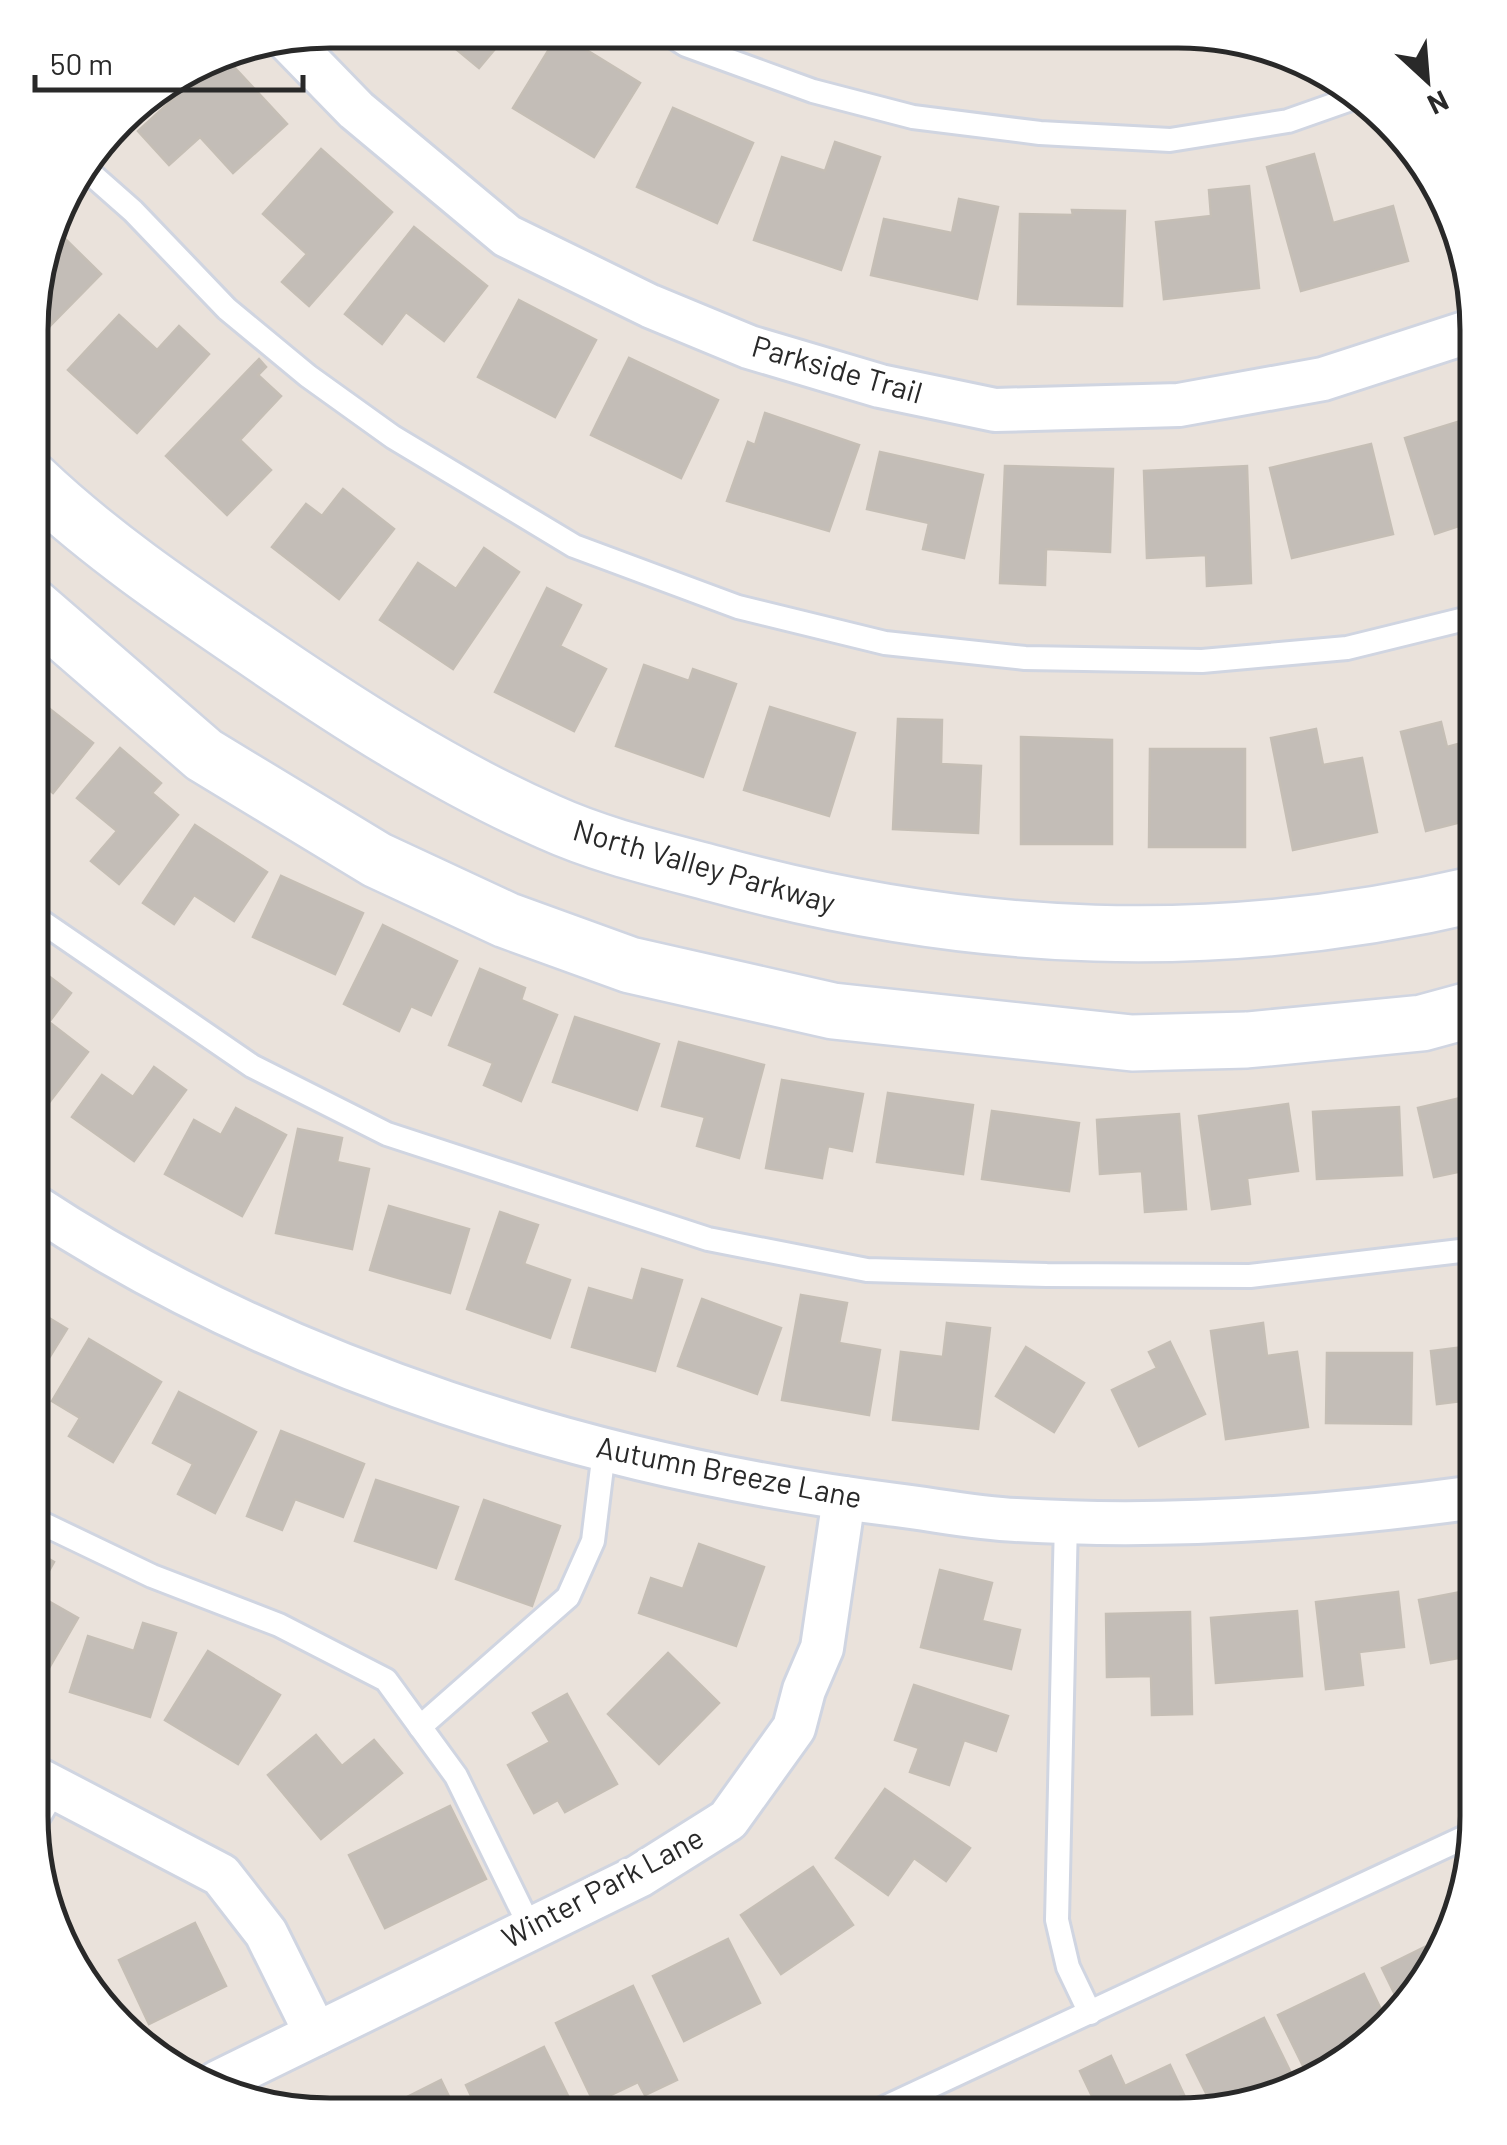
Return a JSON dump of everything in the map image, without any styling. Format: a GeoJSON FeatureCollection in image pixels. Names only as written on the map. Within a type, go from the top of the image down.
{"type":"FeatureCollection","features":[{"type":"Feature","properties":{"kind":"street","name":"Parkside Trail"},"geometry":{"type":"LineString","coordinates":[[297,50],[356,110],[507,236],[650,306],[749,347],[880,386],[994,410],[1180,405],[1324,379],[1460,335]]}},
{"type":"Feature","properties":{"kind":"street","name":"North Valley Parkway"},"geometry":{"type":"LineString","coordinates":[[47,492],[177,597],[349,714],[548,822],[609,845],[824,904],[926,920],[1117,935],[1238,932],[1374,918],[1460,898]]}},
{"type":"Feature","properties":{"kind":"street"},"geometry":{"type":"LineString","coordinates":[[47,619],[204,754],[376,860],[506,920],[630,965],[834,1011],[1132,1043],[1246,1040],[1422,1022],[1460,1012]]}},
{"type":"Feature","properties":{"kind":"street","name":"Autumn Breeze Lane"},"geometry":{"type":"LineString","coordinates":[[47,1215],[75,1234],[239,1319],[392,1382],[604,1451],[723,1479],[1016,1520],[1336,1516],[1459,1499]]}},
{"type":"Feature","properties":{"kind":"street","name":"Winter Park Lane"},"geometry":{"type":"LineString","coordinates":[[227,2078],[639,1876],[728,1820],[794,1728],[804,1690],[822,1648],[844,1498]]}},
{"type":"Feature","properties":{"kind":"street"},"geometry":{"type":"LineString","coordinates":[[47,1783],[222,1875],[266,1933],[316,2034]]}},
{"type":"Feature","properties":{"kind":"lane"},"geometry":{"type":"LineString","coordinates":[[693,48],[814,91],[913,117],[1040,134],[1170,140],[1288,121],[1343,102]]}},
{"type":"Feature","properties":{"kind":"lane"},"geometry":{"type":"LineString","coordinates":[[93,176],[133,211],[227,309],[308,376],[393,437],[574,546],[738,607],[885,644],[1025,658],[1104,660],[1202,661],[1347,648],[1460,620]]}},
{"type":"Feature","properties":{"kind":"lane"},"geometry":{"type":"LineString","coordinates":[[47,925],[252,1066],[387,1134],[708,1238],[867,1270],[1066,1275],[1250,1276],[1459,1251]]}},
{"type":"Feature","properties":{"kind":"lane"},"geometry":{"type":"LineString","coordinates":[[420,1727],[568,1597],[594,1542],[604,1451]]}},
{"type":"Feature","properties":{"kind":"lane"},"geometry":{"type":"LineString","coordinates":[[1066,1520],[1057,1920],[1068,1967],[1090,2013]]}},
{"type":"Feature","properties":{"kind":"lane"},"geometry":{"type":"LineString","coordinates":[[47,1526],[152,1576],[336,1651],[386,1680],[456,1776],[531,1929]]}},
{"type":"Feature","properties":{"kind":"lane"},"geometry":{"type":"LineString","coordinates":[[906,2098],[1458,1840]]}},
{"type":"Feature","properties":{"kind":"building"},"geometry":{"type":"Polygon","coordinates":[[[455,48],[496,48],[479,68],[455,48]]]}},
{"type":"Feature","properties":{"kind":"building"},"geometry":{"type":"Polygon","coordinates":[[[550,48],[583,48],[640,83],[594,157],[513,108],[550,48]]]}},
{"type":"Feature","properties":{"kind":"building"},"geometry":{"type":"Polygon","coordinates":[[[233,65],[287,124],[233,173],[200,137],[169,165],[138,131],[184,89],[233,65]]]}},
{"type":"Feature","properties":{"kind":"building"},"geometry":{"type":"Polygon","coordinates":[[[673,108],[753,143],[717,223],[637,187],[673,108]]]}},
{"type":"Feature","properties":{"kind":"building"},"geometry":{"type":"Polygon","coordinates":[[[835,142],[880,157],[841,270],[754,240],[782,157],[825,171],[835,142]]]}},
{"type":"Feature","properties":{"kind":"building"},"geometry":{"type":"Polygon","coordinates":[[[321,149],[392,212],[309,306],[282,282],[307,254],[263,214],[321,149]]]}},
{"type":"Feature","properties":{"kind":"building"},"geometry":{"type":"Polygon","coordinates":[[[1314,154],[1333,223],[1393,206],[1408,261],[1301,291],[1267,167],[1314,154]]]}},
{"type":"Feature","properties":{"kind":"building"},"geometry":{"type":"Polygon","coordinates":[[[1249,186],[1259,288],[1164,299],[1156,222],[1211,216],[1209,190],[1249,186]]]}},
{"type":"Feature","properties":{"kind":"building"},"geometry":{"type":"Polygon","coordinates":[[[959,199],[998,207],[977,299],[871,275],[884,219],[952,233],[959,199]]]}},
{"type":"Feature","properties":{"kind":"building"},"geometry":{"type":"Polygon","coordinates":[[[1072,210],[1125,211],[1122,306],[1018,304],[1020,214],[1073,215],[1072,210]]]}},
{"type":"Feature","properties":{"kind":"building"},"geometry":{"type":"Polygon","coordinates":[[[414,227],[487,286],[444,341],[406,312],[382,344],[345,314],[414,227]]]}},
{"type":"Feature","properties":{"kind":"building"},"geometry":{"type":"Polygon","coordinates":[[[64,237],[101,274],[47,329],[50,293],[64,237]]]}},
{"type":"Feature","properties":{"kind":"building"},"geometry":{"type":"Polygon","coordinates":[[[519,300],[596,340],[555,417],[478,377],[519,300]]]}},
{"type":"Feature","properties":{"kind":"building"},"geometry":{"type":"Polygon","coordinates":[[[119,315],[157,350],[179,326],[209,354],[137,433],[68,370],[119,315]]]}},
{"type":"Feature","properties":{"kind":"building"},"geometry":{"type":"Polygon","coordinates":[[[629,358],[718,400],[681,478],[591,435],[629,358]]]}},
{"type":"Feature","properties":{"kind":"building"},"geometry":{"type":"Polygon","coordinates":[[[259,359],[266,367],[258,375],[281,396],[240,440],[271,470],[227,515],[166,456],[259,359]]]}},
{"type":"Feature","properties":{"kind":"building"},"geometry":{"type":"Polygon","coordinates":[[[765,413],[859,445],[829,531],[727,501],[748,442],[755,445],[765,413]]]}},
{"type":"Feature","properties":{"kind":"building"},"geometry":{"type":"Polygon","coordinates":[[[1460,421],[1460,526],[1435,534],[1405,438],[1460,421]]]}},
{"type":"Feature","properties":{"kind":"building"},"geometry":{"type":"Polygon","coordinates":[[[1371,444],[1393,534],[1292,558],[1270,468],[1371,444]]]}},
{"type":"Feature","properties":{"kind":"building"},"geometry":{"type":"Polygon","coordinates":[[[880,452],[983,475],[964,558],[923,549],[929,523],[867,509],[880,452]]]}},
{"type":"Feature","properties":{"kind":"building"},"geometry":{"type":"Polygon","coordinates":[[[1005,466],[1113,469],[1110,552],[1046,549],[1045,585],[1000,583],[1005,466]]]}},
{"type":"Feature","properties":{"kind":"building"},"geometry":{"type":"Polygon","coordinates":[[[1247,466],[1251,583],[1207,586],[1206,555],[1147,558],[1144,471],[1247,466]]]}},
{"type":"Feature","properties":{"kind":"building"},"geometry":{"type":"Polygon","coordinates":[[[343,489],[394,529],[339,599],[272,547],[306,504],[322,516],[343,489]]]}},
{"type":"Feature","properties":{"kind":"building"},"geometry":{"type":"Polygon","coordinates":[[[484,548],[519,572],[453,669],[380,620],[418,563],[456,589],[484,548]]]}},
{"type":"Feature","properties":{"kind":"building"},"geometry":{"type":"Polygon","coordinates":[[[547,588],[581,605],[560,646],[606,669],[574,731],[495,692],[547,588]]]}},
{"type":"Feature","properties":{"kind":"building"},"geometry":{"type":"Polygon","coordinates":[[[644,665],[689,681],[693,669],[736,684],[703,777],[616,746],[644,665]]]}},
{"type":"Feature","properties":{"kind":"building"},"geometry":{"type":"Polygon","coordinates":[[[47,707],[93,743],[53,793],[47,788],[47,707]]]}},
{"type":"Feature","properties":{"kind":"building"},"geometry":{"type":"Polygon","coordinates":[[[770,707],[855,733],[829,816],[744,790],[770,707]]]}},
{"type":"Feature","properties":{"kind":"building"},"geometry":{"type":"Polygon","coordinates":[[[898,719],[942,720],[941,764],[981,766],[978,833],[893,829],[898,719]]]}},
{"type":"Feature","properties":{"kind":"building"},"geometry":{"type":"Polygon","coordinates":[[[1441,722],[1447,747],[1460,744],[1460,822],[1426,831],[1401,732],[1441,722]]]}},
{"type":"Feature","properties":{"kind":"building"},"geometry":{"type":"Polygon","coordinates":[[[1316,729],[1323,765],[1362,758],[1377,832],[1293,850],[1271,738],[1316,729]]]}},
{"type":"Feature","properties":{"kind":"building"},"geometry":{"type":"Polygon","coordinates":[[[1021,737],[1112,740],[1112,844],[1021,844],[1021,737]]]}},
{"type":"Feature","properties":{"kind":"building"},"geometry":{"type":"Polygon","coordinates":[[[120,748],[161,783],[152,793],[178,815],[119,884],[91,861],[117,831],[77,798],[120,748]]]}},
{"type":"Feature","properties":{"kind":"building"},"geometry":{"type":"Polygon","coordinates":[[[1150,749],[1245,749],[1245,847],[1149,847],[1150,749]]]}},
{"type":"Feature","properties":{"kind":"building"},"geometry":{"type":"Polygon","coordinates":[[[195,825],[267,872],[234,921],[194,895],[174,924],[143,903],[195,825]]]}},
{"type":"Feature","properties":{"kind":"building"},"geometry":{"type":"Polygon","coordinates":[[[281,876],[363,913],[335,974],[253,937],[281,876]]]}},
{"type":"Feature","properties":{"kind":"building"},"geometry":{"type":"Polygon","coordinates":[[[383,925],[457,961],[431,1015],[411,1006],[399,1031],[344,1004],[383,925]]]}},
{"type":"Feature","properties":{"kind":"building"},"geometry":{"type":"Polygon","coordinates":[[[480,969],[525,988],[521,1000],[557,1015],[521,1101],[484,1085],[493,1063],[449,1045],[480,969]]]}},
{"type":"Feature","properties":{"kind":"building"},"geometry":{"type":"Polygon","coordinates":[[[47,975],[71,993],[49,1022],[88,1052],[47,1105],[47,975]]]}},
{"type":"Feature","properties":{"kind":"building"},"geometry":{"type":"Polygon","coordinates":[[[575,1017],[659,1044],[637,1110],[553,1082],[575,1017]]]}},
{"type":"Feature","properties":{"kind":"building"},"geometry":{"type":"Polygon","coordinates":[[[679,1042],[764,1065],[739,1158],[697,1146],[705,1117],[662,1106],[679,1042]]]}},
{"type":"Feature","properties":{"kind":"building"},"geometry":{"type":"Polygon","coordinates":[[[154,1067],[186,1090],[134,1161],[72,1117],[102,1075],[133,1097],[154,1067]]]}},
{"type":"Feature","properties":{"kind":"building"},"geometry":{"type":"Polygon","coordinates":[[[782,1080],[863,1094],[852,1151],[828,1146],[822,1178],[766,1168],[782,1080]]]}},
{"type":"Feature","properties":{"kind":"building"},"geometry":{"type":"Polygon","coordinates":[[[888,1093],[973,1105],[963,1174],[877,1162],[888,1093]]]}},
{"type":"Feature","properties":{"kind":"building"},"geometry":{"type":"Polygon","coordinates":[[[1459,1098],[1459,1172],[1434,1177],[1418,1108],[1459,1098]]]}},
{"type":"Feature","properties":{"kind":"building"},"geometry":{"type":"Polygon","coordinates":[[[1288,1104],[1298,1171],[1247,1178],[1250,1204],[1212,1209],[1199,1116],[1288,1104]]]}},
{"type":"Feature","properties":{"kind":"building"},"geometry":{"type":"Polygon","coordinates":[[[1399,1107],[1402,1175],[1317,1179],[1313,1112],[1399,1107]]]}},
{"type":"Feature","properties":{"kind":"building"},"geometry":{"type":"Polygon","coordinates":[[[236,1108],[286,1135],[242,1216],[165,1174],[194,1120],[221,1135],[236,1108]]]}},
{"type":"Feature","properties":{"kind":"building"},"geometry":{"type":"Polygon","coordinates":[[[992,1111],[1079,1123],[1069,1191],[982,1179],[992,1111]]]}},
{"type":"Feature","properties":{"kind":"building"},"geometry":{"type":"Polygon","coordinates":[[[1179,1114],[1186,1209],[1145,1212],[1142,1171],[1100,1174],[1097,1120],[1179,1114]]]}},
{"type":"Feature","properties":{"kind":"building"},"geometry":{"type":"Polygon","coordinates":[[[298,1129],[342,1138],[337,1162],[369,1169],[352,1249],[276,1233],[298,1129]]]}},
{"type":"Feature","properties":{"kind":"building"},"geometry":{"type":"Polygon","coordinates":[[[389,1206],[469,1229],[450,1293],[370,1270],[389,1206]]]}},
{"type":"Feature","properties":{"kind":"building"},"geometry":{"type":"Polygon","coordinates":[[[500,1212],[538,1225],[524,1264],[570,1280],[550,1338],[467,1309],[500,1212]]]}},
{"type":"Feature","properties":{"kind":"building"},"geometry":{"type":"Polygon","coordinates":[[[642,1269],[682,1280],[655,1371],[572,1347],[589,1288],[633,1301],[642,1269]]]}},
{"type":"Feature","properties":{"kind":"building"},"geometry":{"type":"Polygon","coordinates":[[[801,1295],[847,1303],[839,1343],[880,1350],[869,1415],[782,1400],[801,1295]]]}},
{"type":"Feature","properties":{"kind":"building"},"geometry":{"type":"Polygon","coordinates":[[[702,1299],[781,1328],[757,1394],[678,1366],[702,1299]]]}},
{"type":"Feature","properties":{"kind":"building"},"geometry":{"type":"Polygon","coordinates":[[[47,1317],[67,1329],[47,1361],[47,1317]]]}},
{"type":"Feature","properties":{"kind":"building"},"geometry":{"type":"Polygon","coordinates":[[[947,1323],[990,1328],[978,1429],[893,1420],[901,1352],[943,1357],[947,1323]]]}},
{"type":"Feature","properties":{"kind":"building"},"geometry":{"type":"Polygon","coordinates":[[[1263,1323],[1267,1356],[1297,1352],[1308,1427],[1226,1439],[1211,1331],[1263,1323]]]}},
{"type":"Feature","properties":{"kind":"building"},"geometry":{"type":"Polygon","coordinates":[[[89,1339],[161,1382],[113,1462],[69,1436],[80,1418],[52,1401],[89,1339]]]}},
{"type":"Feature","properties":{"kind":"building"},"geometry":{"type":"Polygon","coordinates":[[[1170,1342],[1205,1414],[1139,1446],[1112,1390],[1157,1368],[1149,1352],[1170,1342]]]}},
{"type":"Feature","properties":{"kind":"building"},"geometry":{"type":"Polygon","coordinates":[[[1026,1347],[1084,1383],[1054,1432],[996,1396],[1026,1347]]]}},
{"type":"Feature","properties":{"kind":"building"},"geometry":{"type":"Polygon","coordinates":[[[1459,1348],[1459,1401],[1437,1404],[1431,1351],[1459,1348]]]}},
{"type":"Feature","properties":{"kind":"building"},"geometry":{"type":"Polygon","coordinates":[[[1327,1353],[1412,1353],[1411,1424],[1326,1423],[1327,1353]]]}},
{"type":"Feature","properties":{"kind":"building"},"geometry":{"type":"Polygon","coordinates":[[[179,1392],[256,1432],[215,1513],[178,1494],[193,1464],[153,1443],[179,1392]]]}},
{"type":"Feature","properties":{"kind":"building"},"geometry":{"type":"Polygon","coordinates":[[[281,1431],[364,1464],[343,1517],[295,1499],[282,1530],[247,1516],[281,1431]]]}},
{"type":"Feature","properties":{"kind":"building"},"geometry":{"type":"Polygon","coordinates":[[[376,1480],[458,1507],[436,1568],[355,1541],[376,1480]]]}},
{"type":"Feature","properties":{"kind":"building"},"geometry":{"type":"Polygon","coordinates":[[[484,1500],[560,1526],[532,1606],[456,1579],[484,1500]]]}},
{"type":"Feature","properties":{"kind":"building"},"geometry":{"type":"Polygon","coordinates":[[[699,1544],[764,1567],[736,1646],[639,1613],[651,1578],[683,1589],[699,1544]]]}},
{"type":"Feature","properties":{"kind":"building"},"geometry":{"type":"Polygon","coordinates":[[[940,1570],[992,1583],[982,1621],[1020,1630],[1011,1669],[921,1647],[940,1570]]]}},
{"type":"Feature","properties":{"kind":"building"},"geometry":{"type":"Polygon","coordinates":[[[1398,1592],[1404,1647],[1359,1652],[1363,1685],[1326,1689],[1316,1602],[1398,1592]]]}},
{"type":"Feature","properties":{"kind":"building"},"geometry":{"type":"Polygon","coordinates":[[[1459,1592],[1459,1658],[1431,1663],[1419,1600],[1459,1592]]]}},
{"type":"Feature","properties":{"kind":"building"},"geometry":{"type":"Polygon","coordinates":[[[47,1600],[78,1618],[47,1671],[47,1600]]]}},
{"type":"Feature","properties":{"kind":"building"},"geometry":{"type":"Polygon","coordinates":[[[1297,1611],[1302,1676],[1216,1683],[1211,1618],[1297,1611]]]}},
{"type":"Feature","properties":{"kind":"building"},"geometry":{"type":"Polygon","coordinates":[[[1190,1612],[1192,1714],[1152,1715],[1151,1676],[1107,1677],[1106,1614],[1190,1612]]]}},
{"type":"Feature","properties":{"kind":"building"},"geometry":{"type":"Polygon","coordinates":[[[143,1623],[176,1633],[150,1717],[70,1692],[88,1636],[134,1651],[143,1623]]]}},
{"type":"Feature","properties":{"kind":"building"},"geometry":{"type":"Polygon","coordinates":[[[208,1651],[280,1695],[238,1764],[165,1720],[208,1651]]]}},
{"type":"Feature","properties":{"kind":"building"},"geometry":{"type":"Polygon","coordinates":[[[668,1653],[719,1703],[659,1764],[608,1714],[668,1653]]]}},
{"type":"Feature","properties":{"kind":"building"},"geometry":{"type":"Polygon","coordinates":[[[914,1685],[1008,1716],[996,1751],[964,1740],[949,1785],[910,1772],[919,1748],[895,1740],[914,1685]]]}},
{"type":"Feature","properties":{"kind":"building"},"geometry":{"type":"Polygon","coordinates":[[[567,1694],[617,1784],[565,1812],[558,1800],[534,1813],[508,1765],[550,1742],[533,1713],[567,1694]]]}},
{"type":"Feature","properties":{"kind":"building"},"geometry":{"type":"Polygon","coordinates":[[[316,1735],[342,1766],[374,1740],[402,1773],[321,1839],[268,1775],[316,1735]]]}},
{"type":"Feature","properties":{"kind":"building"},"geometry":{"type":"Polygon","coordinates":[[[885,1789],[970,1848],[946,1881],[914,1858],[888,1895],[836,1858],[885,1789]]]}},
{"type":"Feature","properties":{"kind":"building"},"geometry":{"type":"Polygon","coordinates":[[[450,1806],[486,1879],[385,1928],[349,1855],[450,1806]]]}},
{"type":"Feature","properties":{"kind":"building"},"geometry":{"type":"Polygon","coordinates":[[[813,1867],[853,1925],[781,1974],[741,1915],[813,1867]]]}},
{"type":"Feature","properties":{"kind":"building"},"geometry":{"type":"Polygon","coordinates":[[[195,1923],[226,1986],[149,2024],[119,1960],[195,1923]]]}},
{"type":"Feature","properties":{"kind":"building"},"geometry":{"type":"Polygon","coordinates":[[[728,1939],[760,2003],[684,2041],[653,1976],[728,1939]]]}},
{"type":"Feature","properties":{"kind":"building"},"geometry":{"type":"Polygon","coordinates":[[[1427,1946],[1395,1994],[1382,1968],[1427,1946]]]}},
{"type":"Feature","properties":{"kind":"building"},"geometry":{"type":"Polygon","coordinates":[[[1364,1974],[1381,2009],[1334,2050],[1304,2067],[1278,2015],[1364,1974]]]}},
{"type":"Feature","properties":{"kind":"building"},"geometry":{"type":"Polygon","coordinates":[[[633,1986],[677,2080],[645,2095],[638,2082],[604,2098],[592,2098],[556,2023],[633,1986]]]}},
{"type":"Feature","properties":{"kind":"building"},"geometry":{"type":"Polygon","coordinates":[[[1264,2018],[1291,2073],[1268,2083],[1207,2096],[1187,2055],[1264,2018]]]}},
{"type":"Feature","properties":{"kind":"building"},"geometry":{"type":"Polygon","coordinates":[[[544,2047],[569,2098],[472,2098],[466,2085],[544,2047]]]}},
{"type":"Feature","properties":{"kind":"building"},"geometry":{"type":"Polygon","coordinates":[[[1111,2056],[1125,2086],[1170,2065],[1185,2097],[1093,2098],[1080,2071],[1111,2056]]]}},
{"type":"Feature","properties":{"kind":"building"},"geometry":{"type":"Polygon","coordinates":[[[441,2080],[450,2098],[405,2098],[441,2080]]]}}]}
